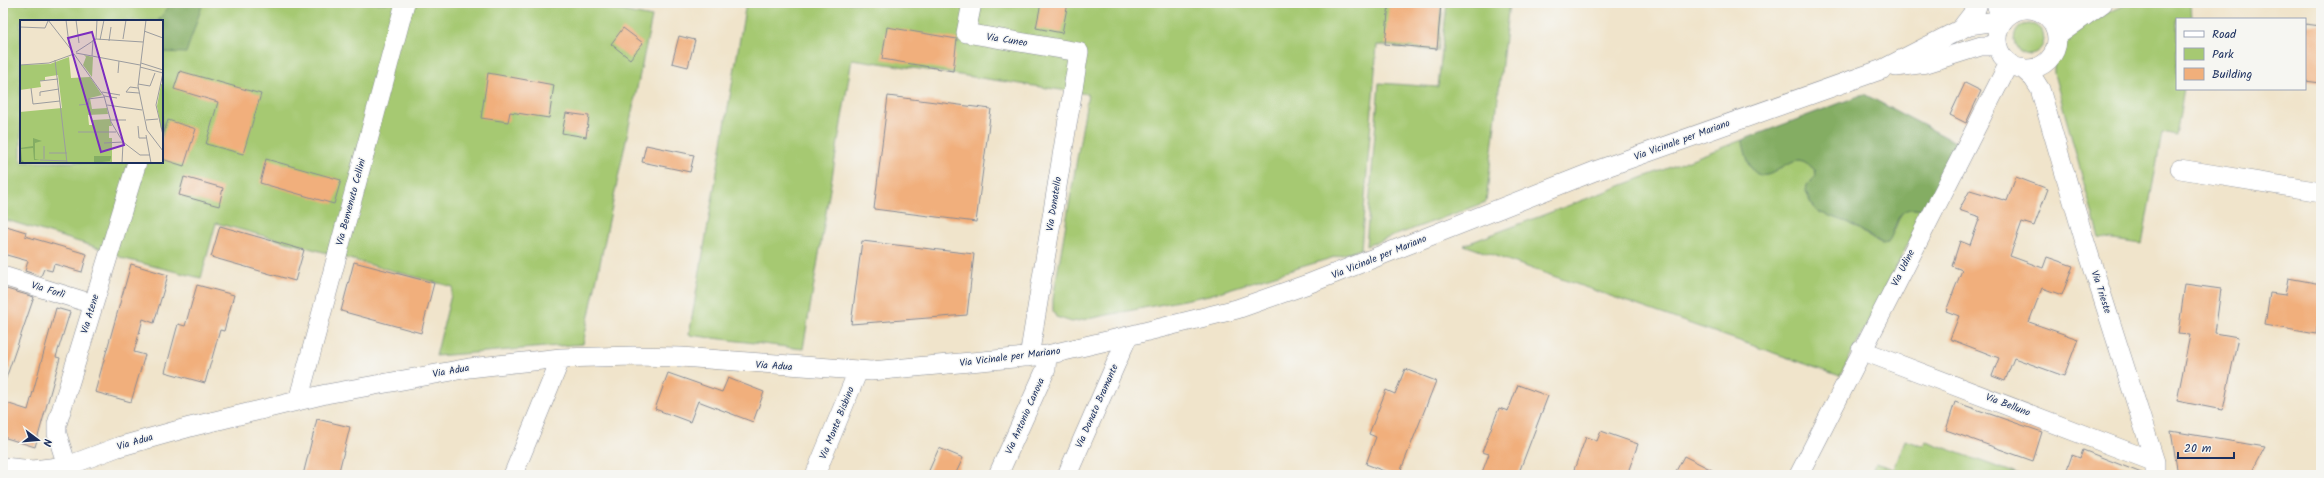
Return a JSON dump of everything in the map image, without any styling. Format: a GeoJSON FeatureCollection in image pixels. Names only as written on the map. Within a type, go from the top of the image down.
{"type":"FeatureCollection","features":[{"type":"Feature","properties":{"kind":"street","name":"Via Benvenuto Cellini"},"geometry":{"type":"LineString","coordinates":[[298,401],[405,3]]}},
{"type":"Feature","properties":{"kind":"street","name":"Via Cuneo"},"geometry":{"type":"LineString","coordinates":[[972,3],[966,33],[1079,52]]}},
{"type":"Feature","properties":{"kind":"street"},"geometry":{"type":"LineString","coordinates":[[1959,29],[1976,9],[1978,3]]}},
{"type":"Feature","properties":{"kind":"street"},"geometry":{"type":"LineString","coordinates":[[1996,3],[2002,23]]}},
{"type":"Feature","properties":{"kind":"street"},"geometry":{"type":"LineString","coordinates":[[1998,46],[1999,30],[2002,23],[2012,12],[2024,6],[2045,14],[2072,10],[2094,3]]}},
{"type":"Feature","properties":{"kind":"street"},"geometry":{"type":"LineString","coordinates":[[2057,36],[2103,3]]}},
{"type":"Feature","properties":{"kind":"street"},"geometry":{"type":"LineString","coordinates":[[1883,69],[1927,63],[1981,46],[1998,46],[2016,65],[2036,67],[2047,61],[2057,45],[2055,27],[2045,14]]}},
{"type":"Feature","properties":{"kind":"street"},"geometry":{"type":"LineString","coordinates":[[1883,69],[1969,25],[1990,22],[2002,23]]}},
{"type":"Feature","properties":{"kind":"street"},"geometry":{"type":"LineString","coordinates":[[1959,29],[1964,51]]}},
{"type":"Feature","properties":{"kind":"street","name":"Via Donatello"},"geometry":{"type":"LineString","coordinates":[[1038,356],[1079,52]]}},
{"type":"Feature","properties":{"kind":"street","name":"Via Trieste"},"geometry":{"type":"LineString","coordinates":[[2045,110],[2044,82],[2047,61]]}},
{"type":"Feature","properties":{"kind":"street","name":"Via Trieste"},"geometry":{"type":"LineString","coordinates":[[2016,65],[2033,78],[2040,89],[2085,242],[2155,468]]}},
{"type":"Feature","properties":{"kind":"street","name":"Via Udine"},"geometry":{"type":"LineString","coordinates":[[1799,475],[1861,350],[2016,65]]}},
{"type":"Feature","properties":{"kind":"street","name":"Via Vicinale per Mariano"},"geometry":{"type":"LineString","coordinates":[[858,371],[1038,356],[1128,336],[1237,309],[1308,284],[1595,171],[1883,69]]}},
{"type":"Feature","properties":{"kind":"street","name":"Via Atene"},"geometry":{"type":"LineString","coordinates":[[63,470],[57,434],[57,424],[137,163]]}},
{"type":"Feature","properties":{"kind":"street"},"geometry":{"type":"LineString","coordinates":[[2180,169],[2321,192]]}},
{"type":"Feature","properties":{"kind":"street","name":"Via Forlì"},"geometry":{"type":"LineString","coordinates":[[3,276],[93,304]]}},
{"type":"Feature","properties":{"kind":"street","name":"Via Donato Bramante"},"geometry":{"type":"LineString","coordinates":[[1067,475],[1128,336]]}},
{"type":"Feature","properties":{"kind":"street","name":"Via Belluno"},"geometry":{"type":"LineString","coordinates":[[1861,350],[2155,468]]}},
{"type":"Feature","properties":{"kind":"street","name":"Via Antonio Canova"},"geometry":{"type":"LineString","coordinates":[[998,475],[1046,369],[1038,356]]}},
{"type":"Feature","properties":{"kind":"street","name":"Via Adua"},"geometry":{"type":"LineString","coordinates":[[3,467],[33,470],[63,470],[118,447],[298,401],[469,368],[561,358],[681,357],[858,371]]}},
{"type":"Feature","properties":{"kind":"street"},"geometry":{"type":"LineString","coordinates":[[513,475],[561,358]]}},
{"type":"Feature","properties":{"kind":"street","name":"Via Monte Bisbino"},"geometry":{"type":"LineString","coordinates":[[815,475],[858,371]]}},
{"type":"Feature","properties":{"kind":"green space"},"geometry":{"type":"Polygon","coordinates":[[[3,3],[582,3],[652,17],[583,344],[436,356],[453,287],[216,223],[201,278],[125,259],[99,248],[3,219],[3,3]]]}},
{"type":"Feature","properties":{"kind":"green space"},"geometry":{"type":"Polygon","coordinates":[[[171,3],[203,3],[186,53],[163,52],[163,20],[159,20],[171,3]]]}},
{"type":"Feature","properties":{"kind":"green space"},"geometry":{"type":"Polygon","coordinates":[[[746,3],[1443,3],[1438,51],[1377,45],[1361,249],[1209,295],[1072,322],[1056,317],[1053,311],[1053,299],[1088,94],[852,59],[803,349],[689,335],[746,3]]]}},
{"type":"Feature","properties":{"kind":"green space"},"geometry":{"type":"Polygon","coordinates":[[[1447,3],[1509,3],[1486,202],[1366,246],[1379,83],[1438,87],[1447,3]]]}},
{"type":"Feature","properties":{"kind":"green space"},"geometry":{"type":"Polygon","coordinates":[[[2131,3],[2191,3],[2192,18],[2176,18],[2176,90],[2184,90],[2176,136],[2162,133],[2142,244],[2099,238],[2054,74],[2055,59],[2060,46],[2068,36],[2079,27],[2104,14],[2131,3]]]}},
{"type":"Feature","properties":{"kind":"green space"},"geometry":{"type":"Polygon","coordinates":[[[2029,24],[2040,28],[2044,39],[2040,50],[2029,54],[2018,50],[2014,39],[2018,28],[2029,24]]]}},
{"type":"Feature","properties":{"kind":"green space"},"geometry":{"type":"Polygon","coordinates":[[[1864,94],[1959,144],[1925,211],[1915,209],[1903,212],[1899,216],[1888,243],[1882,244],[1850,223],[1818,212],[1810,202],[1806,191],[1807,185],[1816,176],[1815,170],[1806,163],[1800,160],[1794,161],[1769,174],[1757,174],[1750,166],[1742,140],[1864,94]]]}},
{"type":"Feature","properties":{"kind":"green space"},"geometry":{"type":"Polygon","coordinates":[[[1742,140],[1750,166],[1757,174],[1769,174],[1794,161],[1800,160],[1806,163],[1815,170],[1816,176],[1807,185],[1813,205],[1817,210],[1851,224],[1882,244],[1890,237],[1899,218],[1905,211],[1909,209],[1916,209],[1925,211],[1840,376],[1464,245],[1742,140]]]}},
{"type":"Feature","properties":{"kind":"green space"},"geometry":{"type":"Polygon","coordinates":[[[1905,440],[1923,446],[1926,441],[2019,475],[1871,475],[1875,463],[1894,469],[1905,440]]]}},
{"type":"Feature","properties":{"kind":"building"},"geometry":{"type":"Polygon","coordinates":[[[1041,3],[1068,3],[1062,33],[1036,28],[1041,3]]]}},
{"type":"Feature","properties":{"kind":"building"},"geometry":{"type":"Polygon","coordinates":[[[1389,3],[1441,3],[1437,49],[1385,44],[1389,3]]]}},
{"type":"Feature","properties":{"kind":"building"},"geometry":{"type":"Polygon","coordinates":[[[2306,24],[2321,26],[2321,83],[2306,81],[2306,24]]]}},
{"type":"Feature","properties":{"kind":"building"},"geometry":{"type":"Polygon","coordinates":[[[887,27],[957,39],[953,71],[882,59],[887,27]]]}},
{"type":"Feature","properties":{"kind":"building"},"geometry":{"type":"Polygon","coordinates":[[[623,28],[643,43],[630,59],[611,44],[623,28]]]}},
{"type":"Feature","properties":{"kind":"building"},"geometry":{"type":"Polygon","coordinates":[[[679,36],[695,40],[688,67],[672,63],[679,36]]]}},
{"type":"Feature","properties":{"kind":"building"},"geometry":{"type":"Polygon","coordinates":[[[180,71],[261,94],[243,154],[206,144],[218,102],[174,89],[180,71]]]}},
{"type":"Feature","properties":{"kind":"building"},"geometry":{"type":"Polygon","coordinates":[[[488,73],[554,85],[549,118],[510,112],[508,122],[481,118],[488,73]]]}},
{"type":"Feature","properties":{"kind":"building"},"geometry":{"type":"Polygon","coordinates":[[[1965,83],[1981,91],[1966,123],[1950,115],[1965,83]]]}},
{"type":"Feature","properties":{"kind":"building"},"geometry":{"type":"Polygon","coordinates":[[[888,96],[991,109],[976,222],[874,209],[888,96]]]}},
{"type":"Feature","properties":{"kind":"building"},"geometry":{"type":"Polygon","coordinates":[[[566,113],[589,116],[586,137],[562,133],[566,113]]]}},
{"type":"Feature","properties":{"kind":"building"},"geometry":{"type":"Polygon","coordinates":[[[168,120],[196,129],[184,166],[163,159],[163,135],[168,120]]]}},
{"type":"Feature","properties":{"kind":"building"},"geometry":{"type":"Polygon","coordinates":[[[646,145],[694,155],[690,172],[642,162],[646,145]]]}},
{"type":"Feature","properties":{"kind":"building"},"geometry":{"type":"Polygon","coordinates":[[[266,159],[341,180],[334,204],[260,183],[266,159]]]}},
{"type":"Feature","properties":{"kind":"building"},"geometry":{"type":"Polygon","coordinates":[[[184,177],[223,188],[219,206],[179,195],[184,177]]]}},
{"type":"Feature","properties":{"kind":"building"},"geometry":{"type":"Polygon","coordinates":[[[2016,177],[2048,189],[2034,226],[2022,222],[2010,256],[2043,268],[2047,257],[2073,266],[2062,295],[2042,288],[2029,322],[2078,339],[2064,376],[2014,358],[2005,381],[1992,376],[1999,358],[1950,339],[1959,316],[1946,311],[1962,270],[1952,266],[1960,241],[1970,245],[1980,217],[1959,210],[1970,190],[2007,201],[2016,177]]]}},
{"type":"Feature","properties":{"kind":"building"},"geometry":{"type":"Polygon","coordinates":[[[3,225],[26,232],[25,236],[87,254],[82,272],[54,264],[52,271],[44,269],[41,276],[25,271],[28,261],[3,254],[3,225]]]}},
{"type":"Feature","properties":{"kind":"building"},"geometry":{"type":"Polygon","coordinates":[[[220,226],[304,250],[295,281],[211,257],[220,226]]]}},
{"type":"Feature","properties":{"kind":"building"},"geometry":{"type":"Polygon","coordinates":[[[862,241],[974,254],[967,315],[851,324],[862,241]]]}},
{"type":"Feature","properties":{"kind":"building"},"geometry":{"type":"Polygon","coordinates":[[[354,262],[434,283],[421,333],[341,311],[354,262]]]}},
{"type":"Feature","properties":{"kind":"building"},"geometry":{"type":"Polygon","coordinates":[[[131,264],[168,275],[154,323],[143,319],[134,352],[145,355],[131,402],[95,392],[131,264]]]}},
{"type":"Feature","properties":{"kind":"building"},"geometry":{"type":"Polygon","coordinates":[[[2288,278],[2321,284],[2321,304],[2316,334],[2265,325],[2270,293],[2285,295],[2288,278]]]}},
{"type":"Feature","properties":{"kind":"building"},"geometry":{"type":"Polygon","coordinates":[[[2185,284],[2221,289],[2215,333],[2238,337],[2223,410],[2177,401],[2190,335],[2178,334],[2185,284]]]}},
{"type":"Feature","properties":{"kind":"building"},"geometry":{"type":"Polygon","coordinates":[[[197,285],[234,295],[224,331],[220,330],[205,383],[165,372],[178,324],[185,326],[197,285]]]}},
{"type":"Feature","properties":{"kind":"building"},"geometry":{"type":"Polygon","coordinates":[[[3,288],[34,297],[5,381],[3,380],[3,288]]]}},
{"type":"Feature","properties":{"kind":"building"},"geometry":{"type":"Polygon","coordinates":[[[56,308],[70,312],[56,357],[60,358],[35,447],[3,437],[3,402],[28,410],[56,308]]]}},
{"type":"Feature","properties":{"kind":"building"},"geometry":{"type":"Polygon","coordinates":[[[1405,369],[1436,381],[1399,475],[1394,475],[1366,464],[1376,437],[1369,434],[1386,390],[1395,394],[1405,369]]]}},
{"type":"Feature","properties":{"kind":"building"},"geometry":{"type":"Polygon","coordinates":[[[668,373],[722,392],[728,378],[764,392],[753,422],[698,401],[690,422],[655,409],[668,373]]]}},
{"type":"Feature","properties":{"kind":"building"},"geometry":{"type":"Polygon","coordinates":[[[1518,385],[1548,396],[1518,475],[1481,475],[1489,454],[1482,452],[1499,408],[1508,411],[1518,385]]]}},
{"type":"Feature","properties":{"kind":"building"},"geometry":{"type":"Polygon","coordinates":[[[1955,402],[2042,432],[2033,461],[1946,430],[1955,402]]]}},
{"type":"Feature","properties":{"kind":"building"},"geometry":{"type":"Polygon","coordinates":[[[317,419],[350,427],[338,475],[303,475],[317,419]]]}},
{"type":"Feature","properties":{"kind":"building"},"geometry":{"type":"Polygon","coordinates":[[[1601,431],[1638,444],[1627,475],[1572,475],[1586,437],[1597,441],[1601,431]]]}},
{"type":"Feature","properties":{"kind":"building"},"geometry":{"type":"Polygon","coordinates":[[[2171,431],[2265,447],[2250,475],[2178,475],[2171,431]]]}},
{"type":"Feature","properties":{"kind":"building"},"geometry":{"type":"Polygon","coordinates":[[[939,448],[963,458],[955,475],[927,475],[939,448]]]}},
{"type":"Feature","properties":{"kind":"building"},"geometry":{"type":"Polygon","coordinates":[[[2083,450],[2144,475],[2065,475],[2072,455],[2080,458],[2083,450]]]}},
{"type":"Feature","properties":{"kind":"building"},"geometry":{"type":"Polygon","coordinates":[[[1684,456],[1722,475],[1674,475],[1684,456]]]}}]}
